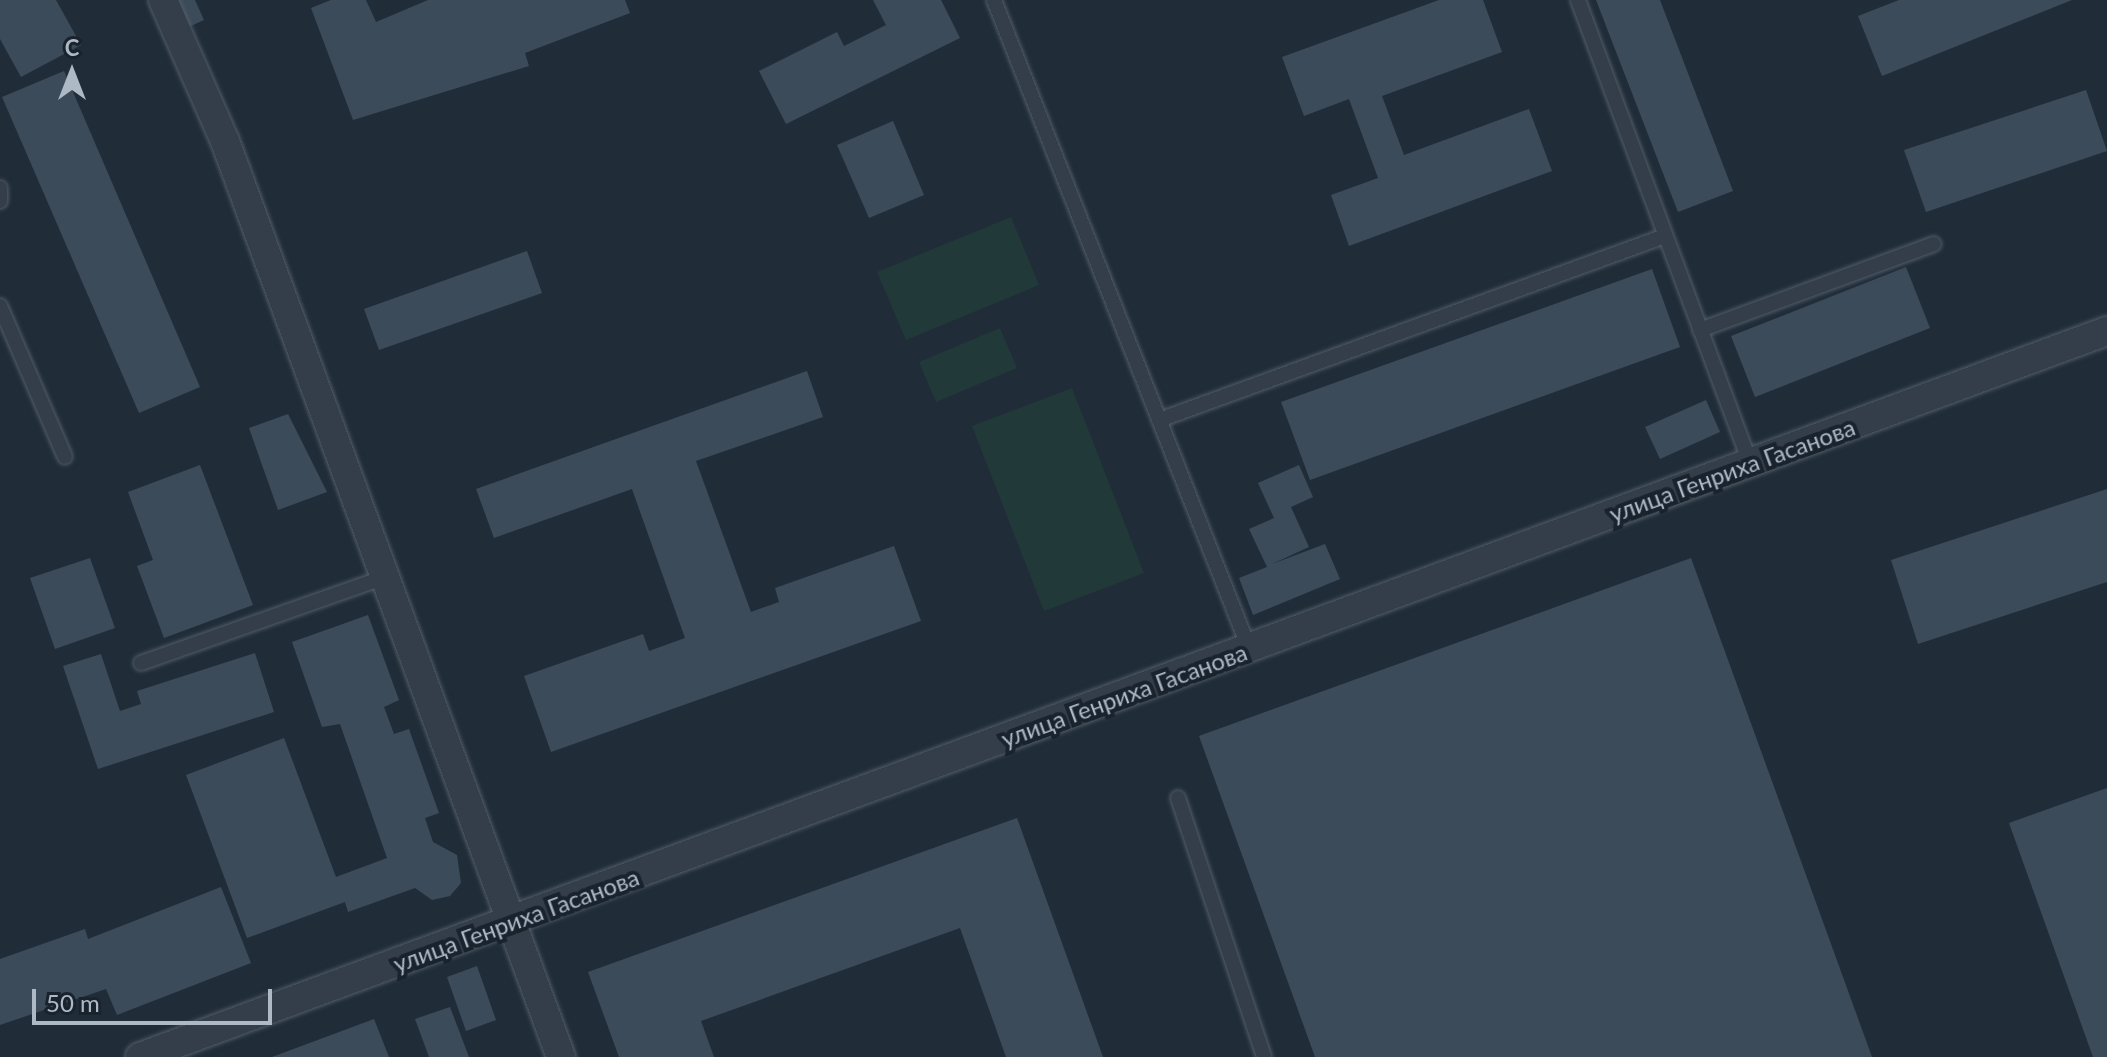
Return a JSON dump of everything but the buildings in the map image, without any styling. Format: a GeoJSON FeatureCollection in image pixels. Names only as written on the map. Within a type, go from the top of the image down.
{"type":"FeatureCollection","features":[{"type":"Feature","properties":{"kind":"street"},"geometry":{"type":"LineString","coordinates":[[163,0],[225,141],[561,1057]]}},
{"type":"Feature","properties":{"kind":"street","name":"улица Генриха Гасанова"},"geometry":{"type":"LineString","coordinates":[[140,1057],[512,923],[2107,331]]}},
{"type":"Feature","properties":{"kind":"lane"},"geometry":{"type":"LineString","coordinates":[[994,0],[1249,648]]}},
{"type":"Feature","properties":{"kind":"lane"},"geometry":{"type":"LineString","coordinates":[[1578,0],[1750,463]]}},
{"type":"Feature","properties":{"kind":"lane"},"geometry":{"type":"LineString","coordinates":[[0,188],[0,201]]}},
{"type":"Feature","properties":{"kind":"lane"},"geometry":{"type":"LineString","coordinates":[[1159,420],[1665,236]]}},
{"type":"Feature","properties":{"kind":"lane"},"geometry":{"type":"LineString","coordinates":[[1700,330],[1934,244]]}},
{"type":"Feature","properties":{"kind":"lane"},"geometry":{"type":"LineString","coordinates":[[0,306],[65,457]]}},
{"type":"Feature","properties":{"kind":"lane"},"geometry":{"type":"LineString","coordinates":[[141,663],[385,577]]}},
{"type":"Feature","properties":{"kind":"lane"},"geometry":{"type":"LineString","coordinates":[[1178,798],[1264,1057]]}},
{"type":"Feature","properties":{"kind":"green space"},"geometry":{"type":"Polygon","coordinates":[[[1011,217],[1039,285],[906,340],[877,272],[1011,217]]]}},
{"type":"Feature","properties":{"kind":"green space"},"geometry":{"type":"Polygon","coordinates":[[[1000,328],[1017,368],[936,402],[919,362],[1000,328]]]}},
{"type":"Feature","properties":{"kind":"green space"},"geometry":{"type":"Polygon","coordinates":[[[1072,388],[1144,573],[1044,611],[972,426],[1072,388]]]}}]}
